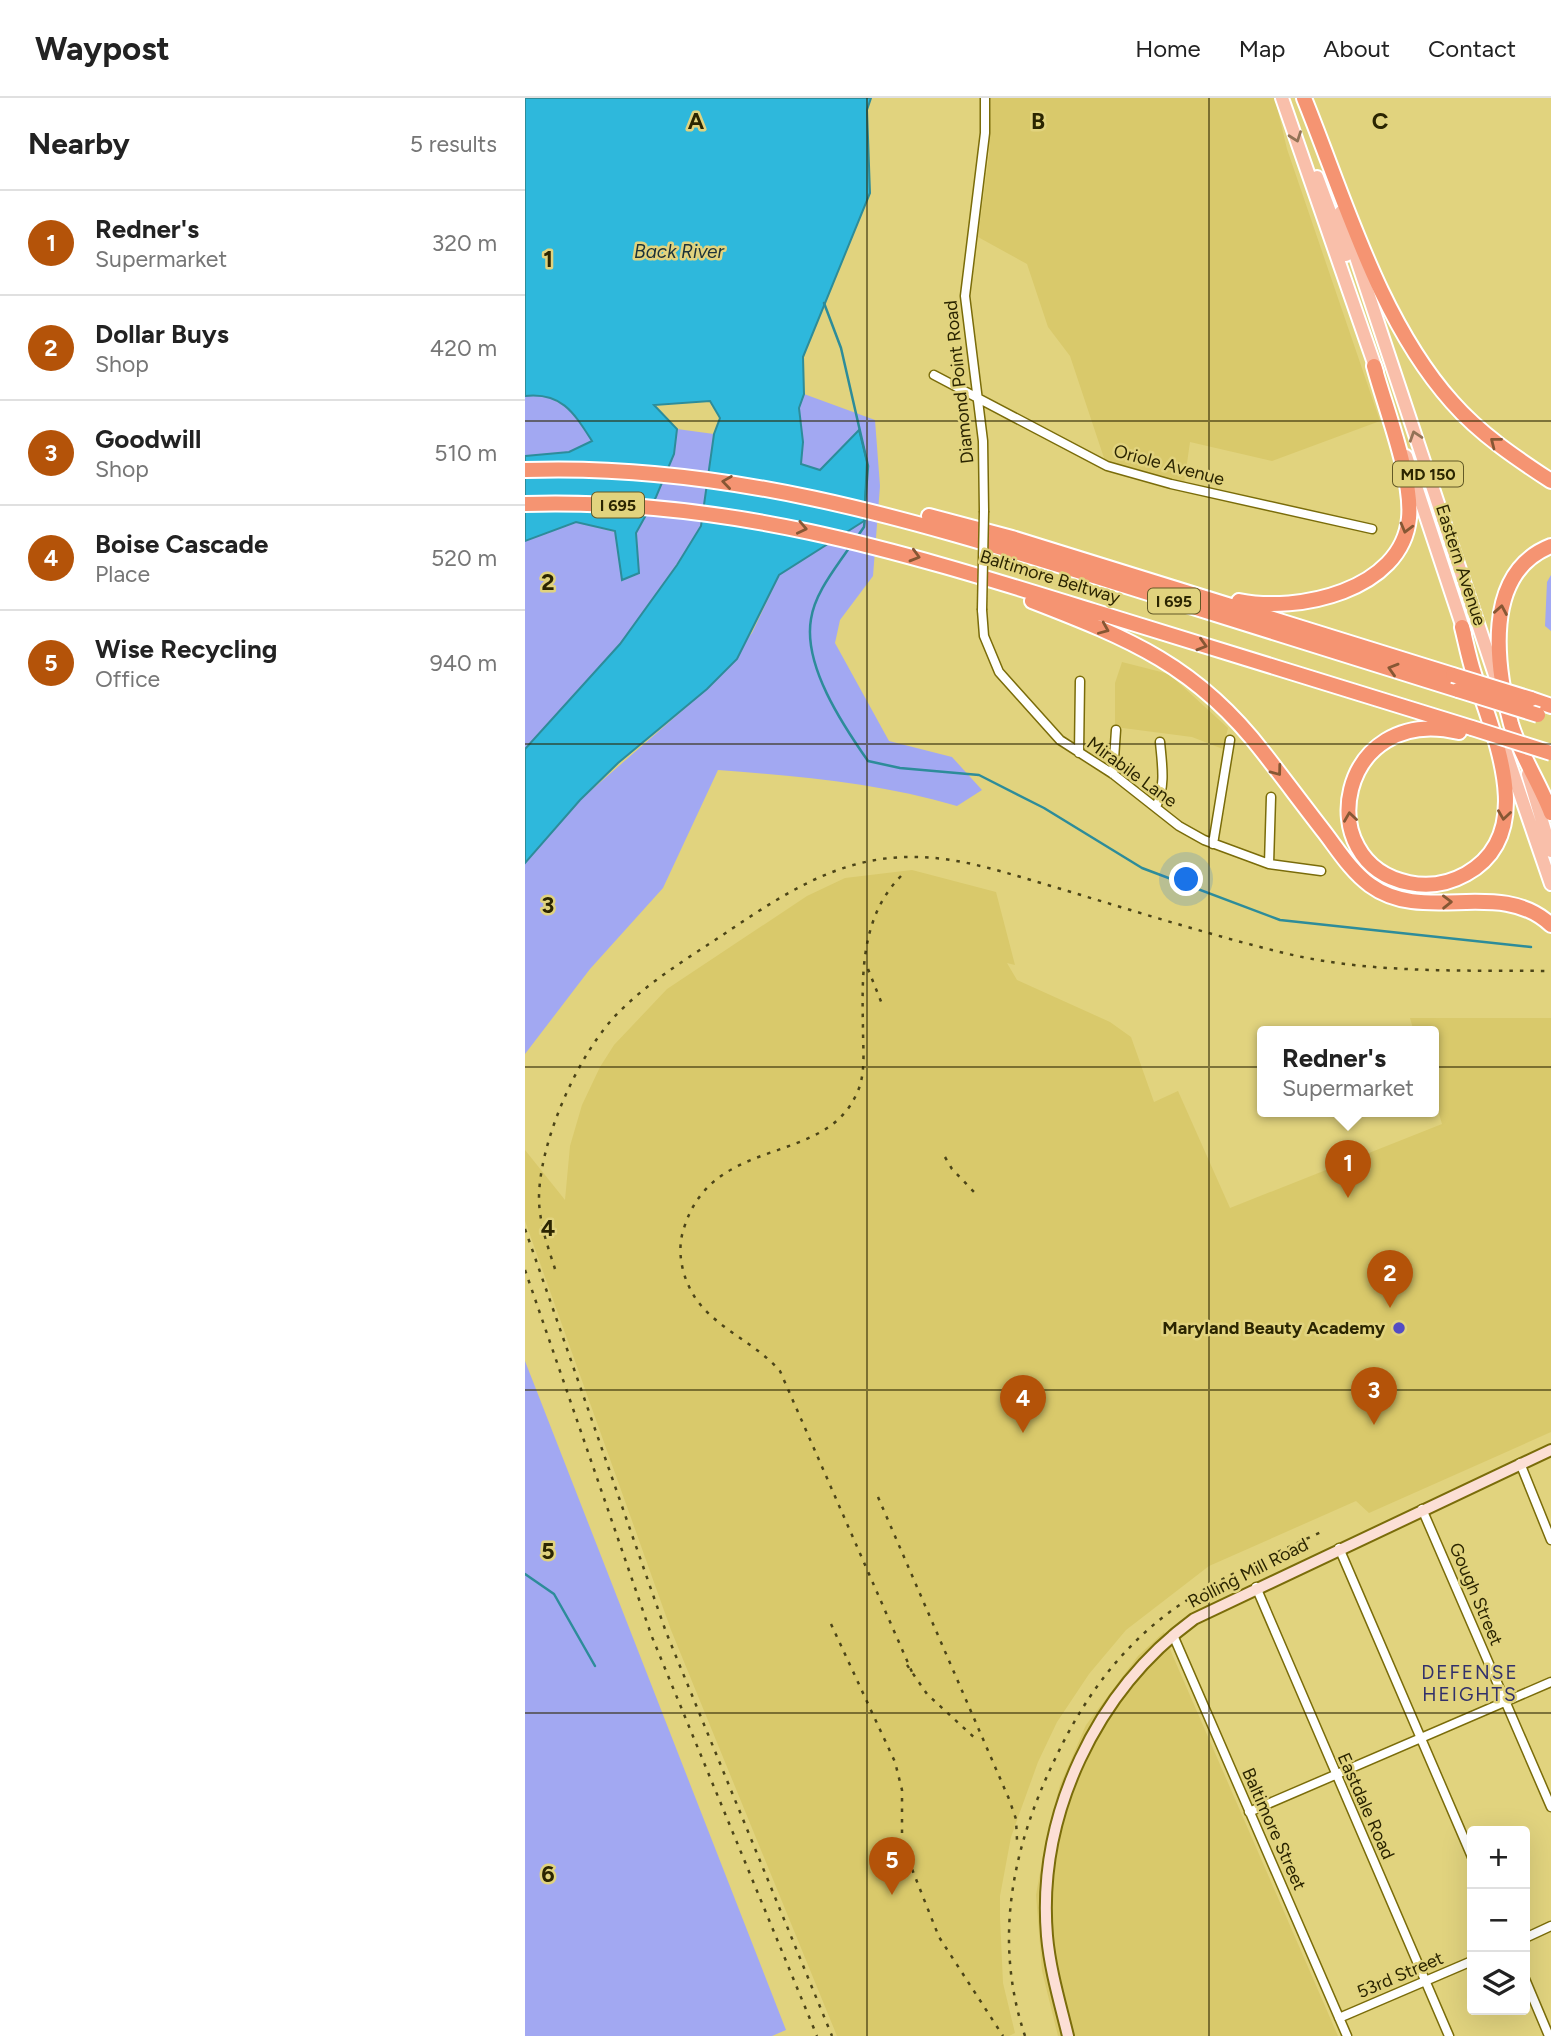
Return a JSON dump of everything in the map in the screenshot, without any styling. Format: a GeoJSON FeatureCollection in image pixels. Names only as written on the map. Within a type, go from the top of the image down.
{"type":"FeatureCollection","features":[{"type":"Feature","properties":{"kind":"highway"},"geometry":{"type":"LineString","coordinates":[[1304,98],[1380,290],[1408,343],[1464,414],[1508,452],[1551,481]]}},
{"type":"Feature","properties":{"kind":"highway"},"geometry":{"type":"LineString","coordinates":[[1137,577],[1252,604],[1294,605],[1337,594],[1370,576],[1384,564],[1402,541],[1409,519],[1409,504],[1374,366]]}},
{"type":"Feature","properties":{"kind":"highway","name":"Baltimore Beltway"},"geometry":{"type":"LineString","coordinates":[[525,470],[633,472],[759,486],[891,511],[1544,717]]}},
{"type":"Feature","properties":{"kind":"highway","name":"Baltimore Beltway"},"geometry":{"type":"LineString","coordinates":[[525,504],[631,505],[711,513],[799,527],[881,546],[1473,732],[1551,754]]}},
{"type":"Feature","properties":{"kind":"highway"},"geometry":{"type":"LineString","coordinates":[[891,511],[1012,538],[1551,703]]}},
{"type":"Feature","properties":{"kind":"highway"},"geometry":{"type":"LineString","coordinates":[[1551,546],[1523,564],[1509,584],[1501,607],[1501,660],[1512,726],[1551,813]]}},
{"type":"Feature","properties":{"kind":"highway"},"geometry":{"type":"LineString","coordinates":[[950,566],[1120,636],[1185,673],[1216,699],[1245,729],[1345,859],[1378,890],[1396,898],[1424,902],[1512,904],[1530,910],[1551,925]]}},
{"type":"Feature","properties":{"kind":"highway"},"geometry":{"type":"LineString","coordinates":[[1462,627],[1504,771],[1505,804],[1501,829],[1480,864],[1454,880],[1415,884],[1392,877],[1368,860],[1353,833],[1349,793],[1360,765],[1381,743],[1406,732],[1434,729],[1473,732]]}},
{"type":"Feature","properties":{"kind":"main road","name":"Eastern Avenue"},"geometry":{"type":"LineString","coordinates":[[1282,98],[1551,884]]}},
{"type":"Feature","properties":{"kind":"main road","name":"Eastern Avenue"},"geometry":{"type":"LineString","coordinates":[[1304,98],[1551,850]]}},
{"type":"Feature","properties":{"kind":"main road"},"geometry":{"type":"LineString","coordinates":[[1310,177],[1317,177],[1321,183],[1380,348],[1394,371]]}},
{"type":"Feature","properties":{"kind":"street","name":"Diamond Point Road"},"geometry":{"type":"LineString","coordinates":[[983,622],[983,441],[968,334],[965,286],[985,133],[985,98]]}},
{"type":"Feature","properties":{"kind":"street","name":"Oriole Avenue"},"geometry":{"type":"LineString","coordinates":[[934,375],[1072,449],[1119,470],[1372,529]]}},
{"type":"Feature","properties":{"kind":"street","name":"Mirabile Lane"},"geometry":{"type":"LineString","coordinates":[[983,622],[992,660],[1005,680],[1060,740],[1113,774],[1179,826],[1213,844],[1269,864],[1321,871]]}},
{"type":"Feature","properties":{"kind":"street"},"geometry":{"type":"LineString","coordinates":[[1079,753],[1080,681]]}},
{"type":"Feature","properties":{"kind":"street"},"geometry":{"type":"LineString","coordinates":[[1113,774],[1116,730]]}},
{"type":"Feature","properties":{"kind":"street"},"geometry":{"type":"LineString","coordinates":[[1213,844],[1230,740]]}},
{"type":"Feature","properties":{"kind":"street"},"geometry":{"type":"LineString","coordinates":[[1156,807],[1162,794],[1160,742]]}},
{"type":"Feature","properties":{"kind":"street"},"geometry":{"type":"LineString","coordinates":[[1269,864],[1271,797]]}},
{"type":"Feature","properties":{"kind":"street","name":"Rolling Mill Road"},"geometry":{"type":"LineString","coordinates":[[1068,2036],[1047,1935],[1049,1867],[1059,1819],[1070,1782],[1105,1714],[1149,1657],[1194,1619],[1256,1587],[1551,1450]]}},
{"type":"Feature","properties":{"kind":"street"},"geometry":{"type":"LineString","coordinates":[[1520,1463],[1551,1540]]}},
{"type":"Feature","properties":{"kind":"street","name":"Gough Street"},"geometry":{"type":"LineString","coordinates":[[1422,1509],[1551,1807]]}},
{"type":"Feature","properties":{"kind":"street"},"geometry":{"type":"LineString","coordinates":[[1339,1548],[1467,1845]]}},
{"type":"Feature","properties":{"kind":"street","name":"Eastdale Road"},"geometry":{"type":"LineString","coordinates":[[1256,1587],[1449,2036]]}},
{"type":"Feature","properties":{"kind":"street","name":"Baltimore Street"},"geometry":{"type":"LineString","coordinates":[[1173,1635],[1347,2036]]}},
{"type":"Feature","properties":{"kind":"street"},"geometry":{"type":"LineString","coordinates":[[1249,1812],[1551,1682]]}},
{"type":"Feature","properties":{"kind":"street"},"geometry":{"type":"LineString","coordinates":[[1530,1936],[1551,1926]]}},
{"type":"Feature","properties":{"kind":"street","name":"53rd Street"},"geometry":{"type":"LineString","coordinates":[[1339,2018],[1467,1963]]}},
{"type":"Feature","properties":{"kind":"street"},"geometry":{"type":"LineString","coordinates":[[1530,1991],[1549,2036]]}},
{"type":"Feature","properties":{"kind":"shaded area"},"geometry":{"type":"Polygon","coordinates":[[[991,98],[1275,98],[1287,149],[1380,421],[1272,461],[1190,442],[1184,484],[1105,461],[1070,356],[1048,327],[1027,264],[978,237],[989,154],[991,98]]]}},
{"type":"Feature","properties":{"kind":"shaded area"},"geometry":{"type":"Polygon","coordinates":[[[542,394],[571,409],[592,441],[569,452],[525,456],[525,396],[542,394]]]}},
{"type":"Feature","properties":{"kind":"shaded area"},"geometry":{"type":"Polygon","coordinates":[[[804,394],[875,420],[880,486],[873,576],[840,620],[835,643],[889,741],[952,757],[982,790],[957,806],[869,786],[718,770],[663,888],[590,969],[525,1054],[525,863],[580,800],[707,689],[752,633],[777,580],[791,538],[803,442],[799,408],[804,394]]]}},
{"type":"Feature","properties":{"kind":"shaded area"},"geometry":{"type":"Polygon","coordinates":[[[677,429],[714,434],[701,526],[620,644],[525,750],[525,541],[576,522],[615,532],[622,580],[635,538],[667,470],[677,429]]]}},
{"type":"Feature","properties":{"kind":"shaded area"},"geometry":{"type":"Polygon","coordinates":[[[1551,575],[1551,631],[1545,626],[1547,582],[1551,575]]]}},
{"type":"Feature","properties":{"kind":"shaded area"},"geometry":{"type":"Polygon","coordinates":[[[1122,662],[1169,674],[1228,728],[1223,749],[1192,737],[1115,727],[1115,683],[1122,662]]]}},
{"type":"Feature","properties":{"kind":"shaded area"},"geometry":{"type":"Polygon","coordinates":[[[912,870],[996,892],[1015,965],[1007,963],[1017,980],[1110,1022],[1131,1037],[1154,1102],[1178,1091],[1230,1208],[1442,1124],[1439,1114],[1439,1026],[1412,1026],[1410,1018],[1551,1018],[1551,1432],[1369,1513],[1356,1501],[1209,1566],[1126,1630],[1089,1674],[1057,1722],[1038,1762],[1011,1837],[1000,1896],[1003,1983],[1015,2033],[1009,2036],[837,2036],[671,1630],[525,1221],[525,1150],[565,1200],[570,1146],[582,1105],[614,1045],[667,989],[807,896],[845,878],[912,870]]]}},
{"type":"Feature","properties":{"kind":"shaded area"},"geometry":{"type":"Polygon","coordinates":[[[525,1361],[786,2030],[772,2036],[525,2036],[525,1361]]]}},
{"type":"Feature","properties":{"kind":"shaded area"},"geometry":{"type":"Polygon","coordinates":[[[1164,1632],[1338,2036],[1058,2036],[1042,1971],[1036,1895],[1046,1838],[1060,1785],[1086,1725],[1138,1656],[1164,1632]]]}},
{"type":"Feature","properties":{"kind":"water","name":"Back River"},"geometry":{"type":"Polygon","coordinates":[[[525,98],[871,98],[867,110],[870,193],[803,357],[804,394],[799,408],[803,442],[801,464],[820,470],[859,430],[867,461],[864,521],[779,575],[737,659],[707,689],[618,763],[580,800],[525,863],[525,749],[620,644],[677,565],[701,526],[714,434],[720,418],[710,401],[654,405],[677,429],[674,454],[656,497],[636,533],[639,573],[622,580],[615,531],[576,522],[525,541],[525,456],[569,452],[592,441],[566,406],[549,397],[525,396],[525,98]]]}},
{"type":"Feature","properties":{"kind":"waterway"},"geometry":{"type":"LineString","coordinates":[[824,303],[841,348],[868,466],[865,504]]}},
{"type":"Feature","properties":{"kind":"waterway"},"geometry":{"type":"LineString","coordinates":[[857,537],[864,527],[865,517]]}},
{"type":"Feature","properties":{"kind":"waterway"},"geometry":{"type":"LineString","coordinates":[[849,548],[826,582],[813,609],[810,637],[813,655],[827,693],[836,712],[868,761],[900,768],[979,775],[1044,808],[1142,868],[1280,920],[1531,947]]}},
{"type":"Feature","properties":{"kind":"waterway"},"geometry":{"type":"LineString","coordinates":[[525,1574],[554,1594],[595,1666]]}},
{"type":"Feature","properties":{"kind":"railway"},"geometry":{"type":"LineString","coordinates":[[555,1269],[545,1236],[539,1201],[545,1152],[576,1073],[605,1028],[620,1011],[660,977],[775,901],[818,878],[864,862],[914,857],[966,863],[1226,938],[1317,960],[1383,968],[1551,971]]}},
{"type":"Feature","properties":{"kind":"railway"},"geometry":{"type":"LineString","coordinates":[[901,876],[878,910],[866,948],[863,1062],[857,1093],[842,1116],[821,1132],[743,1163],[719,1178],[698,1198],[684,1228],[681,1255],[687,1282],[705,1310],[725,1328],[760,1352],[780,1371],[912,1672]]}},
{"type":"Feature","properties":{"kind":"railway"},"geometry":{"type":"LineString","coordinates":[[868,969],[882,1004]]}},
{"type":"Feature","properties":{"kind":"railway"},"geometry":{"type":"LineString","coordinates":[[945,1157],[952,1169],[975,1193]]}},
{"type":"Feature","properties":{"kind":"railway"},"geometry":{"type":"LineString","coordinates":[[525,1229],[666,1632],[832,2036]]}},
{"type":"Feature","properties":{"kind":"railway"},"geometry":{"type":"LineString","coordinates":[[525,1270],[652,1637],[817,2036]]}},
{"type":"Feature","properties":{"kind":"railway"},"geometry":{"type":"LineString","coordinates":[[878,1497],[1009,1799],[1016,1819],[1017,1840]]}},
{"type":"Feature","properties":{"kind":"railway"},"geometry":{"type":"LineString","coordinates":[[1025,2036],[1015,2000],[1010,1965],[1012,1895],[1018,1860],[1040,1793],[1077,1718],[1116,1662],[1167,1614],[1222,1579],[1321,1532]]}},
{"type":"Feature","properties":{"kind":"railway"},"geometry":{"type":"LineString","coordinates":[[831,1624],[895,1762],[902,1790],[902,1844],[939,1937],[1003,2036]]}},
{"type":"Feature","properties":{"kind":"railway"},"geometry":{"type":"LineString","coordinates":[[907,1665],[927,1694],[978,1741]]}},
{"type":"Feature","properties":{"kind":"place","name":"Redner's"},"geometry":{"type":"Point","coordinates":[1348,1198]}},
{"type":"Feature","properties":{"kind":"place","name":"Dollar Buys"},"geometry":{"type":"Point","coordinates":[1390,1308]}},
{"type":"Feature","properties":{"kind":"place","name":"Maryland Beauty Academy"},"geometry":{"type":"Point","coordinates":[1399,1328]}},
{"type":"Feature","properties":{"kind":"place","name":"Goodwill"},"geometry":{"type":"Point","coordinates":[1374,1425]}},
{"type":"Feature","properties":{"kind":"place","name":"Boise Cascade"},"geometry":{"type":"Point","coordinates":[1023,1433]}},
{"type":"Feature","properties":{"kind":"place","name":"Wise Recycling"},"geometry":{"type":"Point","coordinates":[892,1895]}},
{"type":"Feature","properties":{"kind":"district","name":"DEFENSE HEIGHTS"},"geometry":{"type":"Point","coordinates":[1470,1683]}}]}
